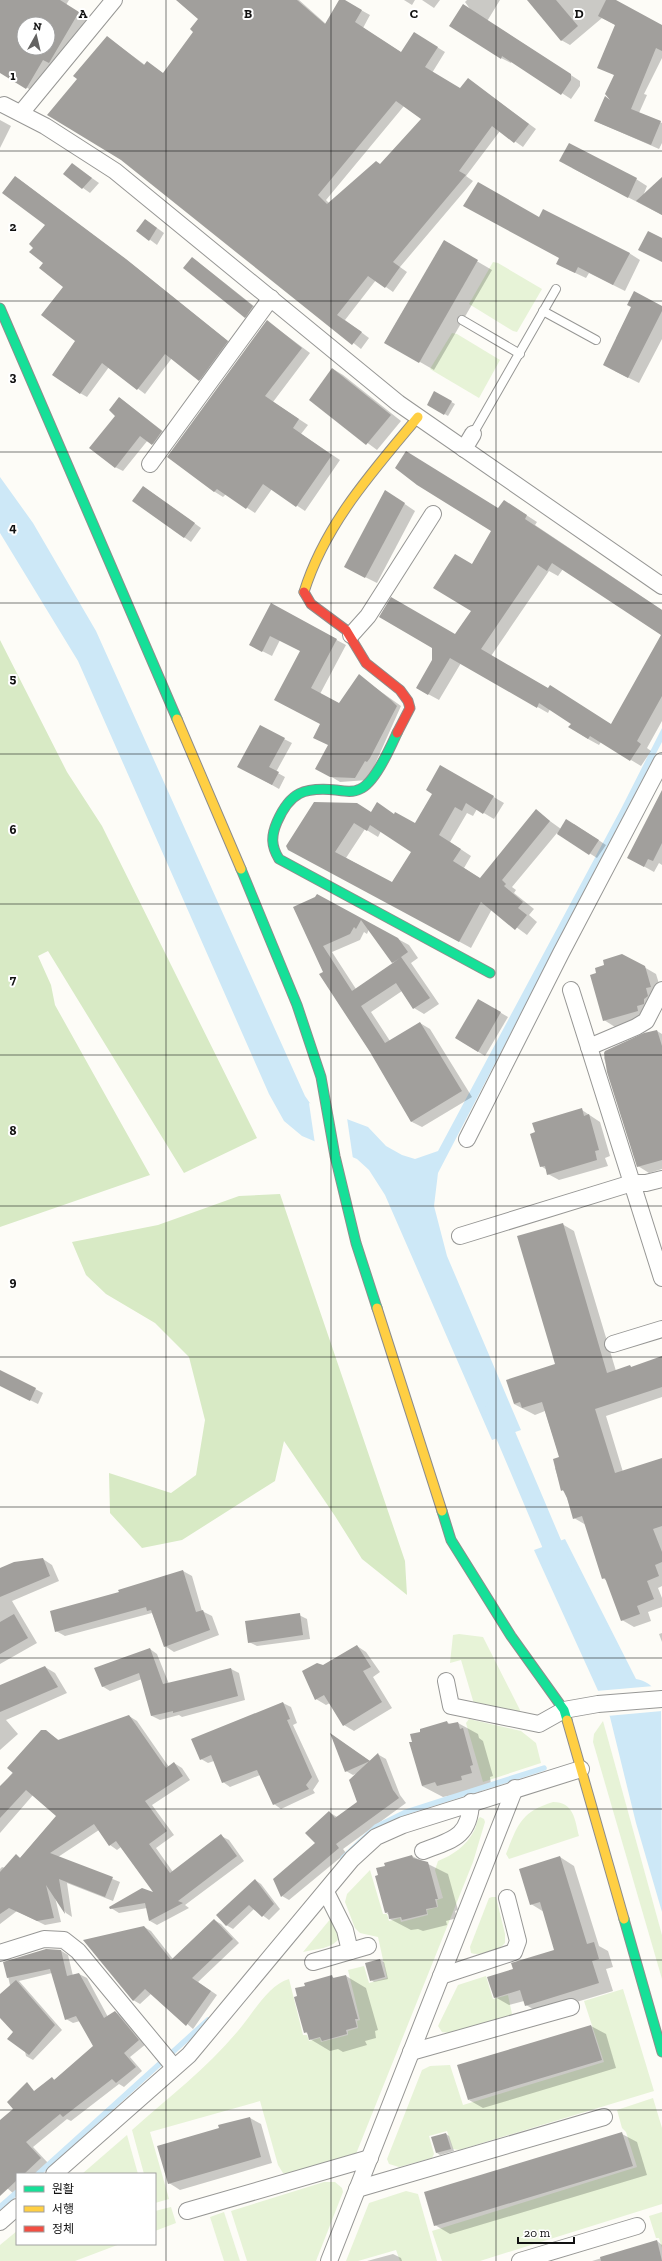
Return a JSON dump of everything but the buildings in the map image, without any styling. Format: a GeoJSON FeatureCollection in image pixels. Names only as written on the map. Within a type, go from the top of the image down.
{"type":"FeatureCollection","features":[{"type":"Feature","properties":{"kind":"main road"},"geometry":{"type":"LineString","coordinates":[[0,308],[233,850],[297,1005],[321,1077],[344,1199],[376,1309],[451,1540],[511,1636],[564,1710],[662,2052]]}},
{"type":"Feature","properties":{"kind":"main road"},"geometry":{"type":"LineString","coordinates":[[418,417],[365,481],[327,538],[307,577],[303,594],[309,603],[341,625],[351,635],[369,668],[404,694],[409,701],[410,708],[372,778],[361,789],[345,791],[325,789],[300,791],[288,799],[272,833],[271,847],[279,858],[490,973]]}},
{"type":"Feature","properties":{"kind":"street"},"geometry":{"type":"LineString","coordinates":[[21,113],[114,0]]}},
{"type":"Feature","properties":{"kind":"street"},"geometry":{"type":"LineString","coordinates":[[4,105],[45,126],[115,171],[418,417],[662,586]]}},
{"type":"Feature","properties":{"kind":"street"},"geometry":{"type":"LineString","coordinates":[[150,464],[271,298]]}},
{"type":"Feature","properties":{"kind":"street"},"geometry":{"type":"LineString","coordinates":[[464,449],[473,434]]}},
{"type":"Feature","properties":{"kind":"street"},"geometry":{"type":"LineString","coordinates":[[351,635],[368,616],[433,514]]}},
{"type":"Feature","properties":{"kind":"street"},"geometry":{"type":"LineString","coordinates":[[467,1139],[561,953],[662,761]]}},
{"type":"Feature","properties":{"kind":"street"},"geometry":{"type":"LineString","coordinates":[[571,990],[662,1278]]}},
{"type":"Feature","properties":{"kind":"street"},"geometry":{"type":"LineString","coordinates":[[589,1047],[636,1028],[646,1021],[662,990]]}},
{"type":"Feature","properties":{"kind":"street"},"geometry":{"type":"LineString","coordinates":[[460,1236],[632,1184],[646,1184],[662,1179]]}},
{"type":"Feature","properties":{"kind":"street"},"geometry":{"type":"LineString","coordinates":[[613,1344],[662,1329]]}},
{"type":"Feature","properties":{"kind":"street"},"geometry":{"type":"LineString","coordinates":[[446,1681],[451,1706],[539,1724],[564,1710],[598,1704],[662,1699]]}},
{"type":"Feature","properties":{"kind":"street"},"geometry":{"type":"LineString","coordinates":[[55,2173],[189,2055],[352,1859],[376,1837],[403,1824],[515,1788],[581,1769]]}},
{"type":"Feature","properties":{"kind":"street"},"geometry":{"type":"LineString","coordinates":[[329,2261],[515,1788]]}},
{"type":"Feature","properties":{"kind":"street"},"geometry":{"type":"LineString","coordinates":[[423,1851],[451,1840],[467,1827],[471,1817],[471,1802]]}},
{"type":"Feature","properties":{"kind":"street"},"geometry":{"type":"LineString","coordinates":[[326,1892],[346,1930],[350,1951]]}},
{"type":"Feature","properties":{"kind":"street"},"geometry":{"type":"LineString","coordinates":[[441,1976],[514,1952],[518,1941],[507,1898]]}},
{"type":"Feature","properties":{"kind":"street"},"geometry":{"type":"LineString","coordinates":[[0,1953],[44,1939],[64,1940],[78,1951],[174,2067]]}},
{"type":"Feature","properties":{"kind":"street"},"geometry":{"type":"LineString","coordinates":[[314,1962],[368,1946]]}},
{"type":"Feature","properties":{"kind":"street"},"geometry":{"type":"LineString","coordinates":[[411,2052],[571,2007]]}},
{"type":"Feature","properties":{"kind":"street"},"geometry":{"type":"LineString","coordinates":[[358,2189],[604,2117]]}},
{"type":"Feature","properties":{"kind":"street"},"geometry":{"type":"LineString","coordinates":[[187,2211],[370,2158]]}},
{"type":"Feature","properties":{"kind":"street"},"geometry":{"type":"LineString","coordinates":[[0,2222],[16,2208]]}},
{"type":"Feature","properties":{"kind":"street"},"geometry":{"type":"LineString","coordinates":[[520,2261],[637,2226]]}},
{"type":"Feature","properties":{"kind":"lane"},"geometry":{"type":"LineString","coordinates":[[473,434],[556,289]]}},
{"type":"Feature","properties":{"kind":"lane"},"geometry":{"type":"LineString","coordinates":[[543,311],[596,340]]}},
{"type":"Feature","properties":{"kind":"lane"},"geometry":{"type":"LineString","coordinates":[[462,320],[520,354]]}},
{"type":"Feature","properties":{"kind":"green space"},"geometry":{"type":"Polygon","coordinates":[[[493,262],[498,263],[542,289],[517,332],[469,304],[493,262]]]}},
{"type":"Feature","properties":{"kind":"green space"},"geometry":{"type":"Polygon","coordinates":[[[452,333],[457,334],[500,360],[479,398],[430,369],[452,333]]]}},
{"type":"Feature","properties":{"kind":"green space"},"geometry":{"type":"Polygon","coordinates":[[[0,640],[67,772],[102,826],[257,1138],[184,1173],[48,951],[38,956],[51,985],[55,1005],[150,1175],[0,1227],[0,640]]]}},
{"type":"Feature","properties":{"kind":"green space"},"geometry":{"type":"Polygon","coordinates":[[[280,1194],[405,1561],[407,1595],[362,1559],[284,1441],[275,1481],[182,1540],[142,1548],[110,1513],[109,1473],[171,1493],[196,1475],[205,1420],[189,1357],[155,1323],[106,1294],[86,1275],[72,1242],[158,1225],[239,1196],[280,1194]]]}},
{"type":"Feature","properties":{"kind":"green space"},"geometry":{"type":"Polygon","coordinates":[[[459,1634],[483,1637],[520,1710],[519,1714],[474,1704],[461,1660],[450,1663],[453,1635],[459,1634]]]}},
{"type":"Feature","properties":{"kind":"green space"},"geometry":{"type":"Polygon","coordinates":[[[469,1719],[521,1731],[536,1743],[541,1763],[483,1782],[466,1723],[469,1719]]]}},
{"type":"Feature","properties":{"kind":"green space"},"geometry":{"type":"Polygon","coordinates":[[[603,1721],[662,1935],[662,1979],[593,1742],[594,1734],[603,1721]]]}},
{"type":"Feature","properties":{"kind":"green space"},"geometry":{"type":"Polygon","coordinates":[[[553,1802],[565,1805],[569,1809],[575,1818],[579,1836],[509,1859],[506,1854],[522,1820],[534,1810],[553,1802]]]}},
{"type":"Feature","properties":{"kind":"green space"},"geometry":{"type":"Polygon","coordinates":[[[480,1817],[484,1819],[485,1822],[473,1862],[356,2154],[320,2170],[301,2174],[283,2173],[278,2165],[260,2101],[150,2132],[169,2199],[156,2203],[156,2173],[144,2173],[132,2130],[217,2054],[269,1992],[282,1982],[289,1979],[303,2035],[307,2035],[309,2041],[320,2038],[321,2042],[348,2035],[348,2031],[358,2028],[357,2021],[360,2020],[348,1970],[364,1966],[369,1983],[387,1978],[378,1937],[360,1933],[355,1928],[345,1902],[347,1894],[370,1870],[383,1914],[387,1914],[389,1921],[400,1918],[401,1922],[428,1915],[427,1910],[438,1907],[437,1900],[443,1898],[435,1870],[438,1861],[454,1853],[463,1846],[474,1831],[480,1817]]]}},
{"type":"Feature","properties":{"kind":"green space"},"geometry":{"type":"Polygon","coordinates":[[[496,1897],[505,1934],[505,1943],[489,1952],[479,1954],[471,1953],[470,1947],[489,1898],[496,1897]]]}},
{"type":"Feature","properties":{"kind":"green space"},"geometry":{"type":"Polygon","coordinates":[[[332,1917],[340,1937],[337,1941],[324,1948],[303,1952],[332,1917]]]}},
{"type":"Feature","properties":{"kind":"green space"},"geometry":{"type":"Polygon","coordinates":[[[486,1976],[493,1999],[508,1995],[512,2014],[509,2017],[451,2033],[442,2032],[438,2026],[458,1985],[486,1976]]]}},
{"type":"Feature","properties":{"kind":"green space"},"geometry":{"type":"Polygon","coordinates":[[[623,1989],[654,2091],[459,2150],[453,2149],[447,2131],[429,2136],[434,2154],[432,2158],[399,2167],[389,2164],[387,2159],[422,2070],[430,2066],[450,2065],[463,2105],[604,2062],[584,2001],[623,1989]]]}},
{"type":"Feature","properties":{"kind":"green space"},"geometry":{"type":"Polygon","coordinates":[[[653,2098],[662,2128],[662,2204],[480,2261],[442,2261],[432,2231],[637,2167],[626,2132],[622,2128],[617,2110],[653,2098]]]}},
{"type":"Feature","properties":{"kind":"green space"},"geometry":{"type":"Polygon","coordinates":[[[127,2135],[138,2173],[83,2173],[127,2135]]]}},
{"type":"Feature","properties":{"kind":"green space"},"geometry":{"type":"Polygon","coordinates":[[[324,2182],[335,2182],[342,2188],[343,2192],[316,2261],[247,2261],[231,2211],[324,2182]]]}},
{"type":"Feature","properties":{"kind":"green space"},"geometry":{"type":"Polygon","coordinates":[[[406,2191],[418,2194],[437,2261],[400,2261],[396,2250],[358,2261],[346,2261],[369,2203],[406,2191]]]}},
{"type":"Feature","properties":{"kind":"green space"},"geometry":{"type":"Polygon","coordinates":[[[171,2207],[176,2223],[156,2231],[156,2211],[171,2207]]]}},
{"type":"Feature","properties":{"kind":"green space"},"geometry":{"type":"Polygon","coordinates":[[[224,2212],[240,2261],[224,2261],[210,2217],[224,2212]]]}},
{"type":"Feature","properties":{"kind":"green space"},"geometry":{"type":"Polygon","coordinates":[[[662,2212],[662,2248],[659,2238],[656,2238],[649,2216],[662,2212]]]}},
{"type":"Feature","properties":{"kind":"green space"},"geometry":{"type":"Polygon","coordinates":[[[16,2232],[16,2245],[117,2245],[75,2261],[0,2261],[0,2245],[16,2232]]]}},
{"type":"Feature","properties":{"kind":"water"},"geometry":{"type":"Polygon","coordinates":[[[0,477],[33,523],[96,631],[305,1096],[312,1106],[368,1127],[386,1146],[402,1155],[415,1159],[438,1151],[621,809],[662,728],[662,742],[438,1173],[434,1206],[447,1256],[521,1430],[492,1440],[385,1195],[369,1170],[357,1159],[302,1136],[284,1121],[269,1094],[78,661],[0,533],[0,477]]]}},
{"type":"Feature","properties":{"kind":"water"},"geometry":{"type":"Polygon","coordinates":[[[565,1539],[636,1679],[648,1683],[651,1686],[656,1694],[661,1710],[662,1912],[636,1823],[610,1717],[534,1550],[565,1539]]]}},
{"type":"Feature","properties":{"kind":"pier"},"geometry":{"type":"Polygon","coordinates":[[[309,1103],[347,1118],[353,1159],[315,1144],[309,1103]]]}},
{"type":"Feature","properties":{"kind":"pier"},"geometry":{"type":"Polygon","coordinates":[[[654,1686],[662,1711],[607,1716],[596,1691],[654,1686]]]}},
{"type":"Feature","properties":{"kind":"waterway"},"geometry":{"type":"LineString","coordinates":[[495,1410],[562,1568]]}},
{"type":"Feature","properties":{"kind":"waterway"},"geometry":{"type":"LineString","coordinates":[[343,1858],[376,1827],[406,1812],[544,1768]]}},
{"type":"Feature","properties":{"kind":"waterway"},"geometry":{"type":"LineString","coordinates":[[39,2173],[208,2020]]}},
{"type":"Feature","properties":{"kind":"waterway"},"geometry":{"type":"LineString","coordinates":[[0,2207],[16,2193]]}},
{"type":"Feature","properties":{"kind":"traffic: fast"},"geometry":{"type":"LineString","coordinates":[[0,308],[177,719]]}},
{"type":"Feature","properties":{"kind":"traffic: fast"},"geometry":{"type":"LineString","coordinates":[[397,733],[376,773],[371,780],[360,789],[354,791],[325,789],[307,791],[293,798],[282,812],[275,827],[273,836],[274,850],[279,859],[490,973]]}},
{"type":"Feature","properties":{"kind":"traffic: fast"},"geometry":{"type":"LineString","coordinates":[[241,869],[297,1005],[321,1077],[335,1156],[356,1243],[377,1308]]}},
{"type":"Feature","properties":{"kind":"traffic: fast"},"geometry":{"type":"LineString","coordinates":[[442,1511],[451,1540],[511,1636],[564,1710],[567,1720]]}},
{"type":"Feature","properties":{"kind":"traffic: fast"},"geometry":{"type":"LineString","coordinates":[[624,1919],[662,2052]]}},
{"type":"Feature","properties":{"kind":"traffic: slow"},"geometry":{"type":"LineString","coordinates":[[304,592],[313,567],[337,521],[368,478],[418,417]]}},
{"type":"Feature","properties":{"kind":"traffic: slow"},"geometry":{"type":"LineString","coordinates":[[177,719],[241,869]]}},
{"type":"Feature","properties":{"kind":"traffic: slow"},"geometry":{"type":"LineString","coordinates":[[377,1308],[442,1511]]}},
{"type":"Feature","properties":{"kind":"traffic: slow"},"geometry":{"type":"LineString","coordinates":[[567,1720],[624,1919]]}},
{"type":"Feature","properties":{"kind":"traffic: jam"},"geometry":{"type":"LineString","coordinates":[[304,592],[311,604],[346,630],[366,663],[400,690],[408,701],[410,708],[397,733]]}}]}
